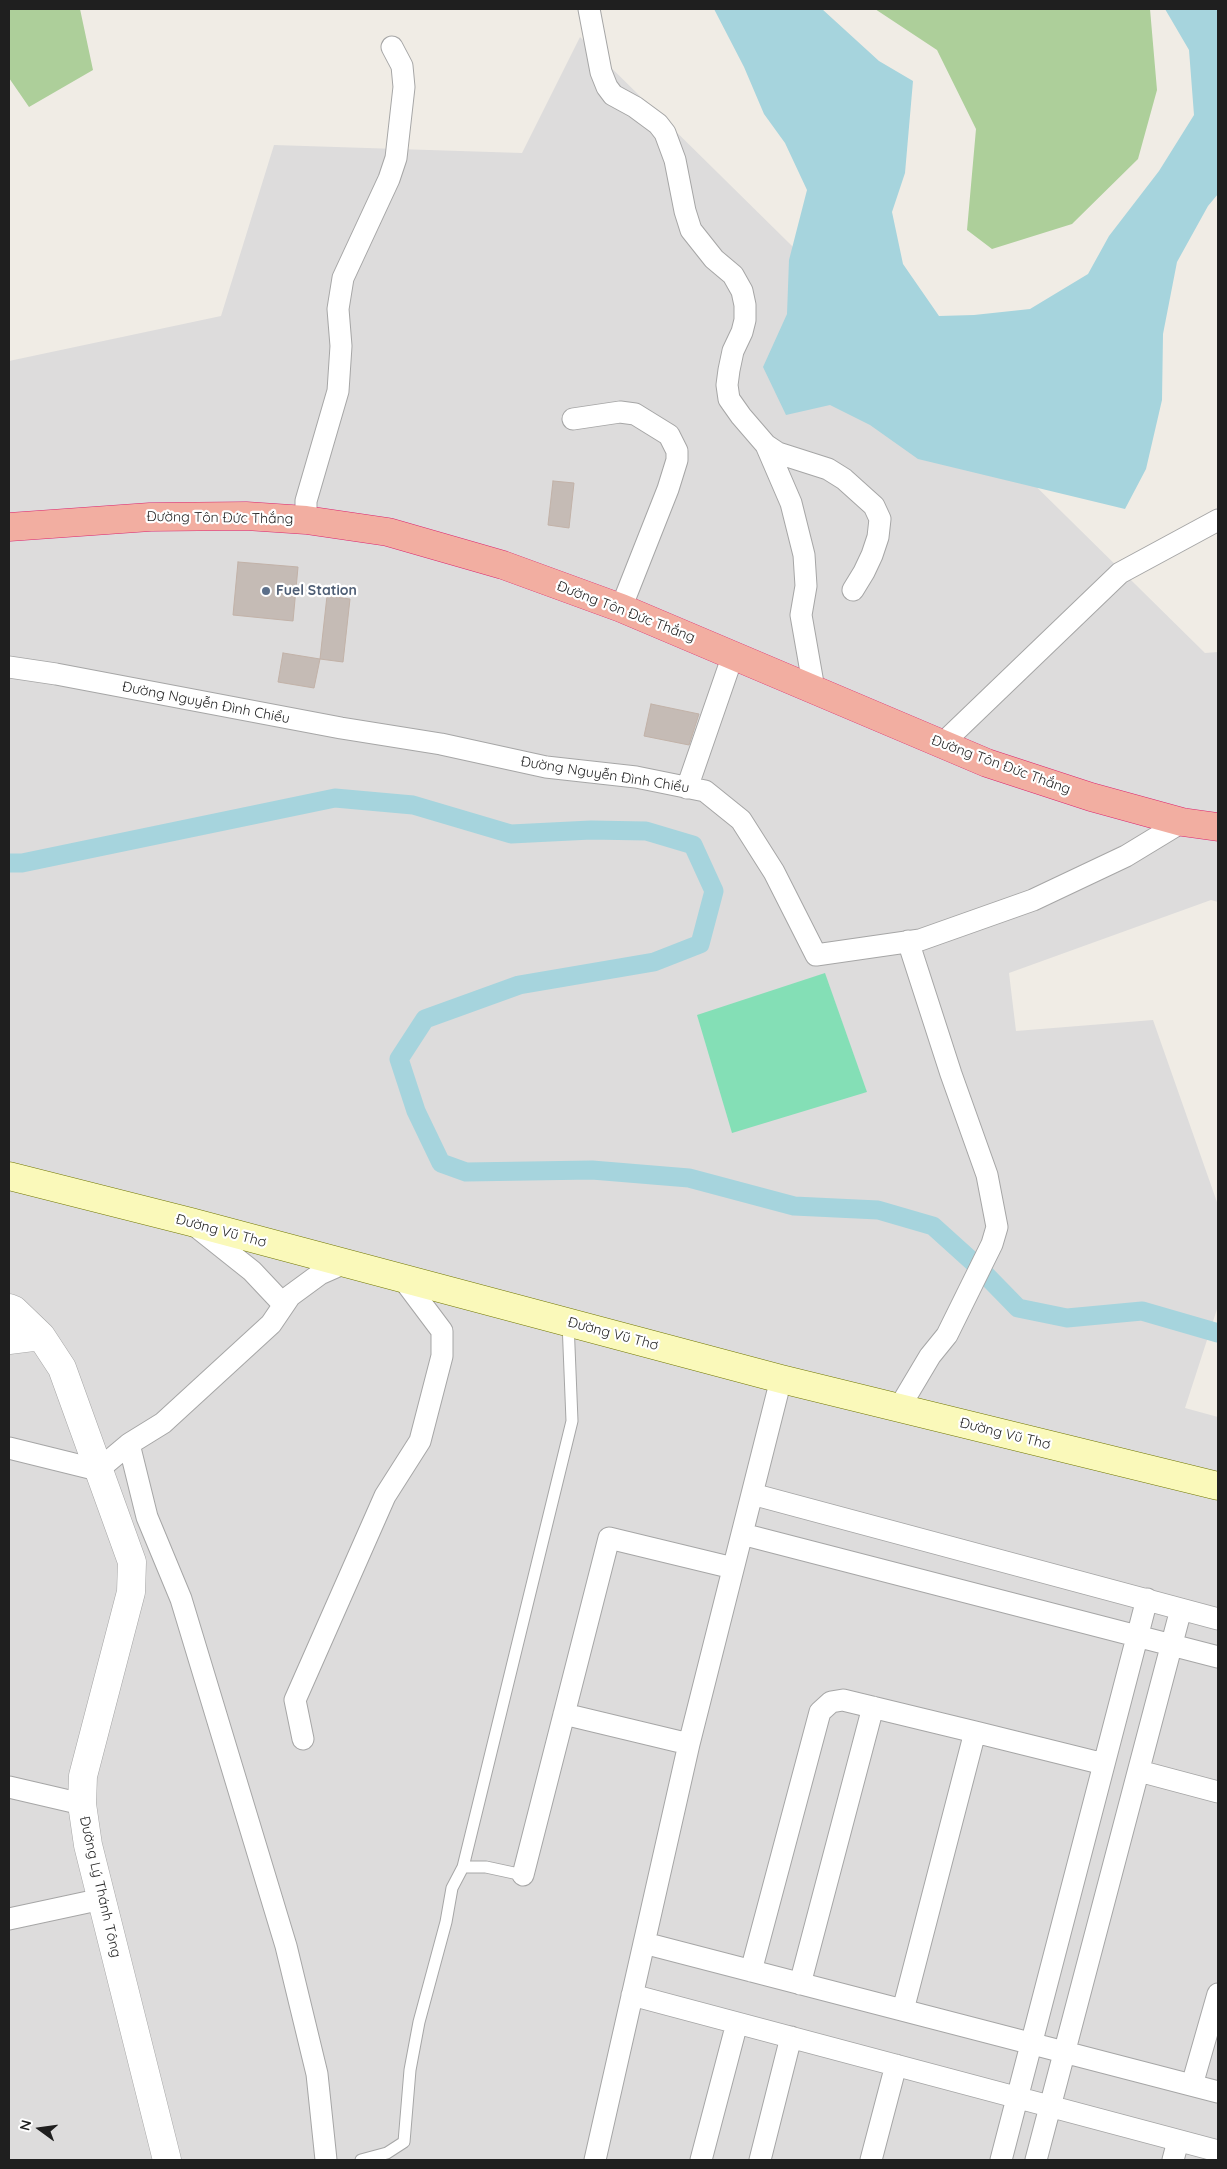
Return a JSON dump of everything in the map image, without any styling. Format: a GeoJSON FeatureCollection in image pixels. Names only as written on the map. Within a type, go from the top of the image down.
{"type":"FeatureCollection","features":[{"type":"Feature","properties":{"kind":"highway","name":"Đường Tôn Đức Thắng"},"geometry":{"type":"LineString","coordinates":[[9,527],[150,517],[246,516],[306,520],[398,535],[503,565],[621,608],[987,762],[1090,797],[1182,822],[1218,827]]}},
{"type":"Feature","properties":{"kind":"main road","name":"Đường Vũ Thơ"},"geometry":{"type":"LineString","coordinates":[[9,1176],[191,1222],[781,1379],[1218,1486]]}},
{"type":"Feature","properties":{"kind":"street"},"geometry":{"type":"LineString","coordinates":[[589,9],[607,87],[613,95],[635,107],[658,124],[665,134],[675,160],[684,211],[691,230],[714,259],[733,275],[742,291],[745,305],[745,320],[742,332],[733,350],[727,385],[729,399],[766,445],[778,453],[828,469],[844,479],[874,506],[880,519],[878,537],[864,572],[853,590]]}},
{"type":"Feature","properties":{"kind":"street"},"geometry":{"type":"LineString","coordinates":[[306,520],[308,494],[338,391],[341,346],[338,309],[343,278],[389,179],[396,158],[404,87],[402,66],[392,47]]}},
{"type":"Feature","properties":{"kind":"street"},"geometry":{"type":"LineString","coordinates":[[573,420],[620,412],[636,414],[669,434],[677,451],[677,460],[668,489],[621,608]]}},
{"type":"Feature","properties":{"kind":"street"},"geometry":{"type":"LineString","coordinates":[[766,445],[791,503],[804,555],[806,586],[801,616],[814,689]]}},
{"type":"Feature","properties":{"kind":"street"},"geometry":{"type":"LineString","coordinates":[[942,744],[1120,573],[1218,520]]}},
{"type":"Feature","properties":{"kind":"street"},"geometry":{"type":"LineString","coordinates":[[686,788],[733,655]]}},
{"type":"Feature","properties":{"kind":"street","name":"Đường Nguyễn Đình Chiểu"},"geometry":{"type":"LineString","coordinates":[[9,667],[56,674],[340,728],[441,744],[546,767],[636,777],[705,791],[741,820],[774,872],[816,955],[920,940],[1032,900],[1126,856],[1182,822]]}},
{"type":"Feature","properties":{"kind":"street"},"geometry":{"type":"LineString","coordinates":[[899,1408],[930,1356],[947,1335],[992,1244],[997,1227],[988,1175],[951,1074],[908,941]]}},
{"type":"Feature","properties":{"kind":"street"},"geometry":{"type":"LineString","coordinates":[[191,1222],[252,1271],[284,1305]]}},
{"type":"Feature","properties":{"kind":"street"},"geometry":{"type":"LineString","coordinates":[[9,1448],[98,1470],[129,1444],[163,1423],[271,1324],[290,1296],[320,1274],[345,1263]]}},
{"type":"Feature","properties":{"kind":"street"},"geometry":{"type":"LineString","coordinates":[[303,1739],[295,1700],[385,1496],[420,1441],[442,1356],[442,1331],[403,1279]]}},
{"type":"Feature","properties":{"kind":"street","name":"Đường Lý Thánh Tông"},"geometry":{"type":"LineString","coordinates":[[9,1308],[14,1310],[41,1336],[62,1368],[132,1562],[131,1592],[83,1776],[82,1804],[88,1845],[167,2160]]}},
{"type":"Feature","properties":{"kind":"street"},"geometry":{"type":"LineString","coordinates":[[10,1345],[41,1336]]}},
{"type":"Feature","properties":{"kind":"street"},"geometry":{"type":"LineString","coordinates":[[595,2160],[689,1744],[781,1379]]}},
{"type":"Feature","properties":{"kind":"street"},"geometry":{"type":"LineString","coordinates":[[129,1444],[148,1517],[181,1599],[286,1946],[317,2074],[326,2160]]}},
{"type":"Feature","properties":{"kind":"street"},"geometry":{"type":"LineString","coordinates":[[752,1494],[1218,1619]]}},
{"type":"Feature","properties":{"kind":"street"},"geometry":{"type":"LineString","coordinates":[[742,1534],[1218,1657]]}},
{"type":"Feature","properties":{"kind":"street"},"geometry":{"type":"LineString","coordinates":[[523,1875],[609,1538],[733,1568]]}},
{"type":"Feature","properties":{"kind":"street"},"geometry":{"type":"LineString","coordinates":[[1001,2160],[1147,1599]]}},
{"type":"Feature","properties":{"kind":"street"},"geometry":{"type":"LineString","coordinates":[[1036,2160],[1182,1609]]}},
{"type":"Feature","properties":{"kind":"street"},"geometry":{"type":"LineString","coordinates":[[751,1971],[820,1712],[830,1702],[843,1700],[1104,1764]]}},
{"type":"Feature","properties":{"kind":"street"},"geometry":{"type":"LineString","coordinates":[[800,1984],[873,1707]]}},
{"type":"Feature","properties":{"kind":"street"},"geometry":{"type":"LineString","coordinates":[[564,1714],[689,1744]]}},
{"type":"Feature","properties":{"kind":"street"},"geometry":{"type":"LineString","coordinates":[[903,2010],[976,1732]]}},
{"type":"Feature","properties":{"kind":"street"},"geometry":{"type":"LineString","coordinates":[[1139,1771],[1218,1792]]}},
{"type":"Feature","properties":{"kind":"street"},"geometry":{"type":"LineString","coordinates":[[9,1787],[82,1804]]}},
{"type":"Feature","properties":{"kind":"street"},"geometry":{"type":"LineString","coordinates":[[9,1919],[102,1899]]}},
{"type":"Feature","properties":{"kind":"street"},"geometry":{"type":"LineString","coordinates":[[644,1943],[1218,2092]]}},
{"type":"Feature","properties":{"kind":"street"},"geometry":{"type":"LineString","coordinates":[[1192,2085],[1218,1994]]}},
{"type":"Feature","properties":{"kind":"street"},"geometry":{"type":"LineString","coordinates":[[632,1995],[1050,2106],[1176,2150],[1218,2151]]}},
{"type":"Feature","properties":{"kind":"street"},"geometry":{"type":"LineString","coordinates":[[701,2160],[736,2023]]}},
{"type":"Feature","properties":{"kind":"street"},"geometry":{"type":"LineString","coordinates":[[760,2160],[791,2037]]}},
{"type":"Feature","properties":{"kind":"street"},"geometry":{"type":"LineString","coordinates":[[871,2160],[896,2066]]}},
{"type":"Feature","properties":{"kind":"lane"},"geometry":{"type":"LineString","coordinates":[[361,2160],[386,2153],[404,2142],[410,2070],[419,2022],[446,1922],[452,1888],[463,1867],[572,1421],[568,1322]]}},
{"type":"Feature","properties":{"kind":"lane"},"geometry":{"type":"LineString","coordinates":[[463,1867],[486,1867],[523,1875]]}},
{"type":"Feature","properties":{"kind":"shaded area"},"geometry":{"type":"Polygon","coordinates":[[[580,37],[1205,653],[1218,652],[1218,902],[1211,900],[1009,973],[1016,1031],[1153,1020],[1218,1205],[1218,1306],[1185,1408],[1218,1417],[1218,2160],[9,2160],[9,361],[221,316],[274,145],[522,153],[580,37]]]}},
{"type":"Feature","properties":{"kind":"green space"},"geometry":{"type":"Polygon","coordinates":[[[9,9],[80,9],[93,70],[29,107],[9,78],[9,9]]]}},
{"type":"Feature","properties":{"kind":"green space"},"geometry":{"type":"Polygon","coordinates":[[[875,9],[1150,9],[1157,90],[1138,159],[1072,224],[992,249],[967,230],[976,129],[937,50],[875,9]]]}},
{"type":"Feature","properties":{"kind":"green space"},"geometry":{"type":"Polygon","coordinates":[[[825,973],[867,1092],[732,1133],[697,1015],[825,973]]]}},
{"type":"Feature","properties":{"kind":"water"},"geometry":{"type":"Polygon","coordinates":[[[714,9],[822,9],[879,61],[913,81],[905,173],[892,212],[903,264],[939,316],[974,315],[1030,309],[1088,274],[1109,236],[1159,171],[1194,115],[1189,50],[1165,9],[1218,9],[1218,194],[1208,206],[1177,262],[1163,334],[1162,400],[1146,469],[1125,509],[918,459],[870,425],[830,405],[786,415],[763,367],[787,314],[789,260],[807,190],[785,143],[764,114],[744,67],[714,9]]]}},
{"type":"Feature","properties":{"kind":"building"},"geometry":{"type":"Polygon","coordinates":[[[553,481],[574,483],[569,528],[548,525],[553,481]]]}},
{"type":"Feature","properties":{"kind":"building","name":"Fuel Station"},"geometry":{"type":"Polygon","coordinates":[[[238,562],[298,567],[293,621],[233,615],[238,562]]]}},
{"type":"Feature","properties":{"kind":"building"},"geometry":{"type":"Polygon","coordinates":[[[327,596],[350,599],[343,662],[320,659],[327,596]]]}},
{"type":"Feature","properties":{"kind":"building"},"geometry":{"type":"Polygon","coordinates":[[[283,653],[320,659],[314,688],[278,682],[283,653]]]}},
{"type":"Feature","properties":{"kind":"building"},"geometry":{"type":"Polygon","coordinates":[[[651,704],[699,714],[689,745],[644,736],[651,704]]]}},
{"type":"Feature","properties":{"kind":"waterway"},"geometry":{"type":"LineString","coordinates":[[9,863],[22,863],[335,798],[413,805],[511,834],[591,830],[646,831],[693,845],[714,891],[700,944],[654,962],[519,985],[425,1019],[399,1059],[416,1111],[441,1163],[466,1172],[592,1170],[689,1178],[794,1206],[878,1210],[933,1226],[974,1263],[1018,1308],[1067,1318],[1142,1311],[1218,1333]]}},
{"type":"Feature","properties":{"kind":"place","name":"Fuel Station"},"geometry":{"type":"Point","coordinates":[266,591]}}]}
